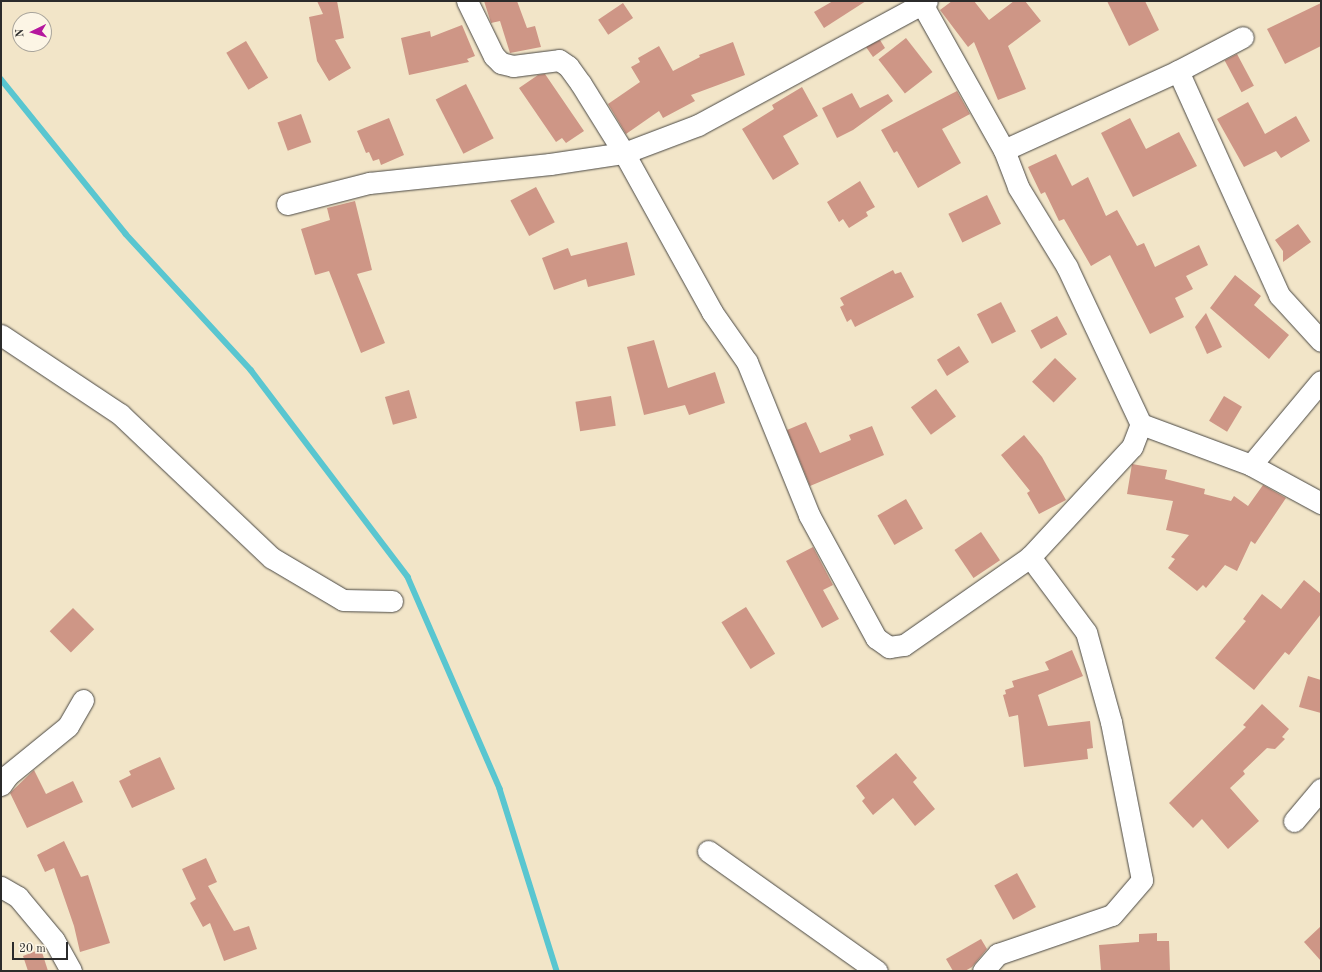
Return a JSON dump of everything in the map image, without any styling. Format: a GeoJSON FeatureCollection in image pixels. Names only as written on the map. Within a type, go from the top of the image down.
{"type":"FeatureCollection","features":[{"type":"Feature","properties":{"kind":"street"},"geometry":{"type":"LineString","coordinates":[[467,1],[494,56],[501,63],[513,66],[559,60],[568,66],[624,153],[712,312],[747,362],[809,514],[876,638],[889,647],[904,645],[1030,558],[1132,447],[1141,424]]}},
{"type":"Feature","properties":{"kind":"street"},"geometry":{"type":"LineString","coordinates":[[287,204],[369,183],[542,165],[624,153],[698,125],[925,2],[1004,150],[1018,187],[1066,267],[1141,424],[1251,465],[1321,503]]}},
{"type":"Feature","properties":{"kind":"street"},"geometry":{"type":"LineString","coordinates":[[1004,150],[1178,71],[1243,37]]}},
{"type":"Feature","properties":{"kind":"street"},"geometry":{"type":"LineString","coordinates":[[1178,71],[1279,295],[1321,341]]}},
{"type":"Feature","properties":{"kind":"street"},"geometry":{"type":"LineString","coordinates":[[1,335],[120,414],[272,558],[343,600],[392,601]]}},
{"type":"Feature","properties":{"kind":"street"},"geometry":{"type":"LineString","coordinates":[[1251,465],[1321,381]]}},
{"type":"Feature","properties":{"kind":"street"},"geometry":{"type":"LineString","coordinates":[[983,971],[998,954],[1112,915],[1142,880],[1111,722],[1086,632],[1030,558]]}},
{"type":"Feature","properties":{"kind":"street"},"geometry":{"type":"LineString","coordinates":[[1,786],[8,776],[68,726],[83,700]]}},
{"type":"Feature","properties":{"kind":"street"},"geometry":{"type":"LineString","coordinates":[[1294,821],[1321,789]]}},
{"type":"Feature","properties":{"kind":"street"},"geometry":{"type":"LineString","coordinates":[[708,851],[877,971]]}},
{"type":"Feature","properties":{"kind":"street"},"geometry":{"type":"LineString","coordinates":[[1,887],[18,897],[50,935],[71,971]]}},
{"type":"Feature","properties":{"kind":"building"},"geometry":{"type":"Polygon","coordinates":[[[317,1],[337,1],[344,38],[335,40],[351,68],[329,81],[317,61],[309,17],[323,14],[317,1]]]}},
{"type":"Feature","properties":{"kind":"building"},"geometry":{"type":"Polygon","coordinates":[[[484,1],[517,1],[527,28],[535,26],[541,47],[510,53],[500,21],[491,23],[484,1]]]}},
{"type":"Feature","properties":{"kind":"building"},"geometry":{"type":"Polygon","coordinates":[[[833,1],[866,1],[824,28],[814,12],[833,1]]]}},
{"type":"Feature","properties":{"kind":"building"},"geometry":{"type":"Polygon","coordinates":[[[952,1],[974,1],[989,20],[1014,1],[1025,1],[1041,21],[1008,46],[1026,89],[998,100],[974,42],[968,47],[940,10],[952,1]]]}},
{"type":"Feature","properties":{"kind":"building"},"geometry":{"type":"Polygon","coordinates":[[[1107,1],[1145,1],[1159,30],[1129,46],[1107,1]]]}},
{"type":"Feature","properties":{"kind":"building"},"geometry":{"type":"Polygon","coordinates":[[[623,3],[633,18],[608,35],[598,20],[623,3]]]}},
{"type":"Feature","properties":{"kind":"building"},"geometry":{"type":"Polygon","coordinates":[[[1321,3],[1321,46],[1285,64],[1267,29],[1321,3]]]}},
{"type":"Feature","properties":{"kind":"building"},"geometry":{"type":"Polygon","coordinates":[[[462,25],[475,56],[467,59],[469,62],[409,75],[401,38],[430,31],[431,37],[462,25]]]}},
{"type":"Feature","properties":{"kind":"building"},"geometry":{"type":"Polygon","coordinates":[[[906,38],[932,72],[905,93],[878,60],[906,38]]]}},
{"type":"Feature","properties":{"kind":"building"},"geometry":{"type":"Polygon","coordinates":[[[880,40],[885,48],[873,57],[866,47],[880,40]]]}},
{"type":"Feature","properties":{"kind":"building"},"geometry":{"type":"Polygon","coordinates":[[[246,41],[268,78],[248,90],[226,53],[246,41]]]}},
{"type":"Feature","properties":{"kind":"building"},"geometry":{"type":"Polygon","coordinates":[[[733,42],[745,75],[691,95],[695,101],[663,118],[659,111],[626,134],[608,104],[640,82],[631,67],[640,62],[638,58],[659,46],[673,71],[700,57],[699,55],[733,42]]]}},
{"type":"Feature","properties":{"kind":"building"},"geometry":{"type":"Polygon","coordinates":[[[1237,54],[1254,86],[1242,92],[1225,61],[1237,54]]]}},
{"type":"Feature","properties":{"kind":"building"},"geometry":{"type":"Polygon","coordinates":[[[545,74],[584,131],[566,143],[562,138],[556,142],[519,88],[538,75],[545,74]]]}},
{"type":"Feature","properties":{"kind":"building"},"geometry":{"type":"Polygon","coordinates":[[[466,84],[494,138],[463,154],[436,99],[466,84]]]}},
{"type":"Feature","properties":{"kind":"building"},"geometry":{"type":"Polygon","coordinates":[[[802,87],[818,116],[783,136],[799,164],[773,180],[742,129],[774,109],[772,105],[802,87]]]}},
{"type":"Feature","properties":{"kind":"building"},"geometry":{"type":"Polygon","coordinates":[[[957,91],[970,114],[942,129],[961,163],[918,188],[897,151],[894,153],[881,130],[957,91]]]}},
{"type":"Feature","properties":{"kind":"building"},"geometry":{"type":"Polygon","coordinates":[[[852,93],[860,108],[888,94],[893,101],[853,130],[837,138],[822,108],[852,93]]]}},
{"type":"Feature","properties":{"kind":"building"},"geometry":{"type":"Polygon","coordinates":[[[1248,102],[1265,134],[1296,116],[1310,141],[1281,158],[1276,151],[1244,167],[1217,119],[1248,102]]]}},
{"type":"Feature","properties":{"kind":"building"},"geometry":{"type":"Polygon","coordinates":[[[301,114],[311,142],[288,151],[278,123],[301,114]]]}},
{"type":"Feature","properties":{"kind":"building"},"geometry":{"type":"Polygon","coordinates":[[[389,118],[404,155],[381,165],[379,159],[373,161],[369,152],[366,153],[357,131],[389,118]]]}},
{"type":"Feature","properties":{"kind":"building"},"geometry":{"type":"Polygon","coordinates":[[[1130,118],[1146,149],[1179,132],[1197,166],[1133,197],[1101,133],[1130,118]]]}},
{"type":"Feature","properties":{"kind":"building"},"geometry":{"type":"Polygon","coordinates":[[[1056,154],[1072,186],[1088,177],[1106,216],[1117,210],[1137,246],[1144,243],[1155,267],[1199,245],[1208,265],[1186,276],[1193,289],[1175,298],[1184,317],[1150,334],[1110,255],[1091,266],[1064,219],[1059,221],[1045,192],[1041,194],[1028,167],[1056,154]]]}},
{"type":"Feature","properties":{"kind":"building"},"geometry":{"type":"Polygon","coordinates":[[[860,181],[875,207],[866,212],[868,216],[849,228],[843,219],[839,222],[827,202],[860,181]]]}},
{"type":"Feature","properties":{"kind":"building"},"geometry":{"type":"Polygon","coordinates":[[[536,187],[555,222],[529,236],[510,201],[536,187]]]}},
{"type":"Feature","properties":{"kind":"building"},"geometry":{"type":"Polygon","coordinates":[[[987,195],[1001,224],[962,243],[948,214],[987,195]]]}},
{"type":"Feature","properties":{"kind":"building"},"geometry":{"type":"Polygon","coordinates":[[[355,201],[372,270],[357,274],[385,343],[361,353],[329,271],[315,275],[301,229],[330,220],[327,208],[355,201]]]}},
{"type":"Feature","properties":{"kind":"building"},"geometry":{"type":"Polygon","coordinates":[[[1298,224],[1311,242],[1283,262],[1283,251],[1275,240],[1298,224]]]}},
{"type":"Feature","properties":{"kind":"building"},"geometry":{"type":"Polygon","coordinates":[[[627,242],[635,275],[588,287],[586,279],[554,290],[542,258],[568,248],[571,256],[627,242]]]}},
{"type":"Feature","properties":{"kind":"building"},"geometry":{"type":"Polygon","coordinates":[[[893,270],[895,274],[901,272],[914,297],[855,327],[851,319],[847,322],[840,307],[844,305],[840,298],[893,270]]]}},
{"type":"Feature","properties":{"kind":"building"},"geometry":{"type":"Polygon","coordinates":[[[1235,275],[1261,296],[1254,305],[1289,335],[1269,359],[1210,308],[1235,275]]]}},
{"type":"Feature","properties":{"kind":"building"},"geometry":{"type":"Polygon","coordinates":[[[1001,302],[1016,331],[992,344],[977,314],[1001,302]]]}},
{"type":"Feature","properties":{"kind":"building"},"geometry":{"type":"Polygon","coordinates":[[[1206,313],[1222,347],[1207,354],[1195,327],[1206,313]]]}},
{"type":"Feature","properties":{"kind":"building"},"geometry":{"type":"Polygon","coordinates":[[[1057,316],[1067,334],[1041,349],[1031,331],[1057,316]]]}},
{"type":"Feature","properties":{"kind":"building"},"geometry":{"type":"Polygon","coordinates":[[[654,340],[668,388],[715,372],[725,403],[689,415],[685,405],[644,415],[627,347],[654,340]]]}},
{"type":"Feature","properties":{"kind":"building"},"geometry":{"type":"Polygon","coordinates":[[[959,346],[969,362],[947,376],[937,360],[959,346]]]}},
{"type":"Feature","properties":{"kind":"building"},"geometry":{"type":"Polygon","coordinates":[[[1055,358],[1077,379],[1054,403],[1032,382],[1055,358]]]}},
{"type":"Feature","properties":{"kind":"building"},"geometry":{"type":"Polygon","coordinates":[[[936,389],[956,417],[931,435],[911,407],[936,389]]]}},
{"type":"Feature","properties":{"kind":"building"},"geometry":{"type":"Polygon","coordinates":[[[409,390],[417,418],[393,425],[385,397],[409,390]]]}},
{"type":"Feature","properties":{"kind":"building"},"geometry":{"type":"Polygon","coordinates":[[[611,396],[616,426],[580,431],[575,402],[611,396]]]}},
{"type":"Feature","properties":{"kind":"building"},"geometry":{"type":"Polygon","coordinates":[[[1224,396],[1242,407],[1227,432],[1209,421],[1224,396]]]}},
{"type":"Feature","properties":{"kind":"building"},"geometry":{"type":"Polygon","coordinates":[[[806,422],[820,453],[851,440],[849,435],[872,426],[884,455],[810,486],[787,430],[806,422]]]}},
{"type":"Feature","properties":{"kind":"building"},"geometry":{"type":"Polygon","coordinates":[[[1024,435],[1042,457],[1066,500],[1039,514],[1027,493],[1030,491],[1001,455],[1024,435]]]}},
{"type":"Feature","properties":{"kind":"building"},"geometry":{"type":"Polygon","coordinates":[[[1132,464],[1167,470],[1165,479],[1205,489],[1204,494],[1231,501],[1234,496],[1248,506],[1263,485],[1286,498],[1255,544],[1251,541],[1237,571],[1225,565],[1206,588],[1203,585],[1197,591],[1168,568],[1175,559],[1171,557],[1189,535],[1166,530],[1173,501],[1127,494],[1132,464]]]}},
{"type":"Feature","properties":{"kind":"building"},"geometry":{"type":"Polygon","coordinates":[[[906,499],[923,528],[894,545],[877,516],[906,499]]]}},
{"type":"Feature","properties":{"kind":"building"},"geometry":{"type":"Polygon","coordinates":[[[981,532],[1000,560],[973,578],[954,550],[981,532]]]}},
{"type":"Feature","properties":{"kind":"building"},"geometry":{"type":"Polygon","coordinates":[[[813,547],[833,585],[823,590],[839,619],[822,628],[786,561],[813,547]]]}},
{"type":"Feature","properties":{"kind":"building"},"geometry":{"type":"Polygon","coordinates":[[[1304,580],[1321,594],[1321,614],[1289,655],[1285,652],[1254,690],[1215,658],[1246,621],[1243,619],[1262,594],[1281,609],[1304,580]]]}},
{"type":"Feature","properties":{"kind":"building"},"geometry":{"type":"Polygon","coordinates":[[[746,607],[775,654],[751,669],[721,622],[746,607]]]}},
{"type":"Feature","properties":{"kind":"building"},"geometry":{"type":"Polygon","coordinates":[[[73,608],[94,629],[71,653],[50,631],[73,608]]]}},
{"type":"Feature","properties":{"kind":"building"},"geometry":{"type":"Polygon","coordinates":[[[1072,650],[1083,676],[1038,695],[1048,726],[1090,721],[1093,748],[1087,749],[1088,759],[1024,767],[1018,715],[1009,717],[1003,695],[1006,694],[1005,690],[1014,687],[1012,681],[1049,670],[1045,662],[1072,650]]]}},
{"type":"Feature","properties":{"kind":"building"},"geometry":{"type":"Polygon","coordinates":[[[1308,676],[1321,680],[1321,713],[1299,707],[1308,676]]]}},
{"type":"Feature","properties":{"kind":"building"},"geometry":{"type":"Polygon","coordinates":[[[1262,704],[1289,729],[1282,737],[1285,739],[1275,749],[1267,748],[1243,771],[1245,774],[1230,788],[1259,821],[1228,849],[1202,819],[1193,828],[1169,803],[1246,727],[1243,725],[1262,704]]]}},
{"type":"Feature","properties":{"kind":"building"},"geometry":{"type":"Polygon","coordinates":[[[896,753],[917,778],[913,782],[935,809],[915,826],[893,798],[873,815],[862,801],[865,798],[856,786],[896,753]]]}},
{"type":"Feature","properties":{"kind":"building"},"geometry":{"type":"Polygon","coordinates":[[[160,757],[175,789],[132,808],[119,781],[131,775],[129,771],[160,757]]]}},
{"type":"Feature","properties":{"kind":"building"},"geometry":{"type":"Polygon","coordinates":[[[34,770],[46,794],[73,781],[83,802],[27,828],[10,793],[34,770]]]}},
{"type":"Feature","properties":{"kind":"building"},"geometry":{"type":"Polygon","coordinates":[[[64,841],[81,877],[88,875],[110,943],[80,952],[74,926],[54,868],[45,872],[37,855],[64,841]]]}},
{"type":"Feature","properties":{"kind":"building"},"geometry":{"type":"Polygon","coordinates":[[[206,858],[217,882],[208,886],[234,931],[249,926],[257,949],[224,961],[210,923],[203,927],[190,903],[196,899],[182,869],[206,858]]]}},
{"type":"Feature","properties":{"kind":"building"},"geometry":{"type":"Polygon","coordinates":[[[1017,873],[1036,907],[1013,920],[994,886],[1017,873]]]}},
{"type":"Feature","properties":{"kind":"building"},"geometry":{"type":"Polygon","coordinates":[[[1321,926],[1321,961],[1304,942],[1321,926]]]}},
{"type":"Feature","properties":{"kind":"building"},"geometry":{"type":"Polygon","coordinates":[[[1157,933],[1157,941],[1169,941],[1170,971],[1101,971],[1099,945],[1139,942],[1139,934],[1157,933]]]}},
{"type":"Feature","properties":{"kind":"building"},"geometry":{"type":"Polygon","coordinates":[[[981,939],[987,949],[972,967],[965,971],[953,971],[946,959],[981,939]]]}},
{"type":"Feature","properties":{"kind":"building"},"geometry":{"type":"Polygon","coordinates":[[[41,949],[48,971],[28,971],[23,956],[41,949]]]}},
{"type":"Feature","properties":{"kind":"waterway"},"geometry":{"type":"LineString","coordinates":[[1,79],[126,234],[251,370],[408,577],[500,789],[557,971]]}}]}
